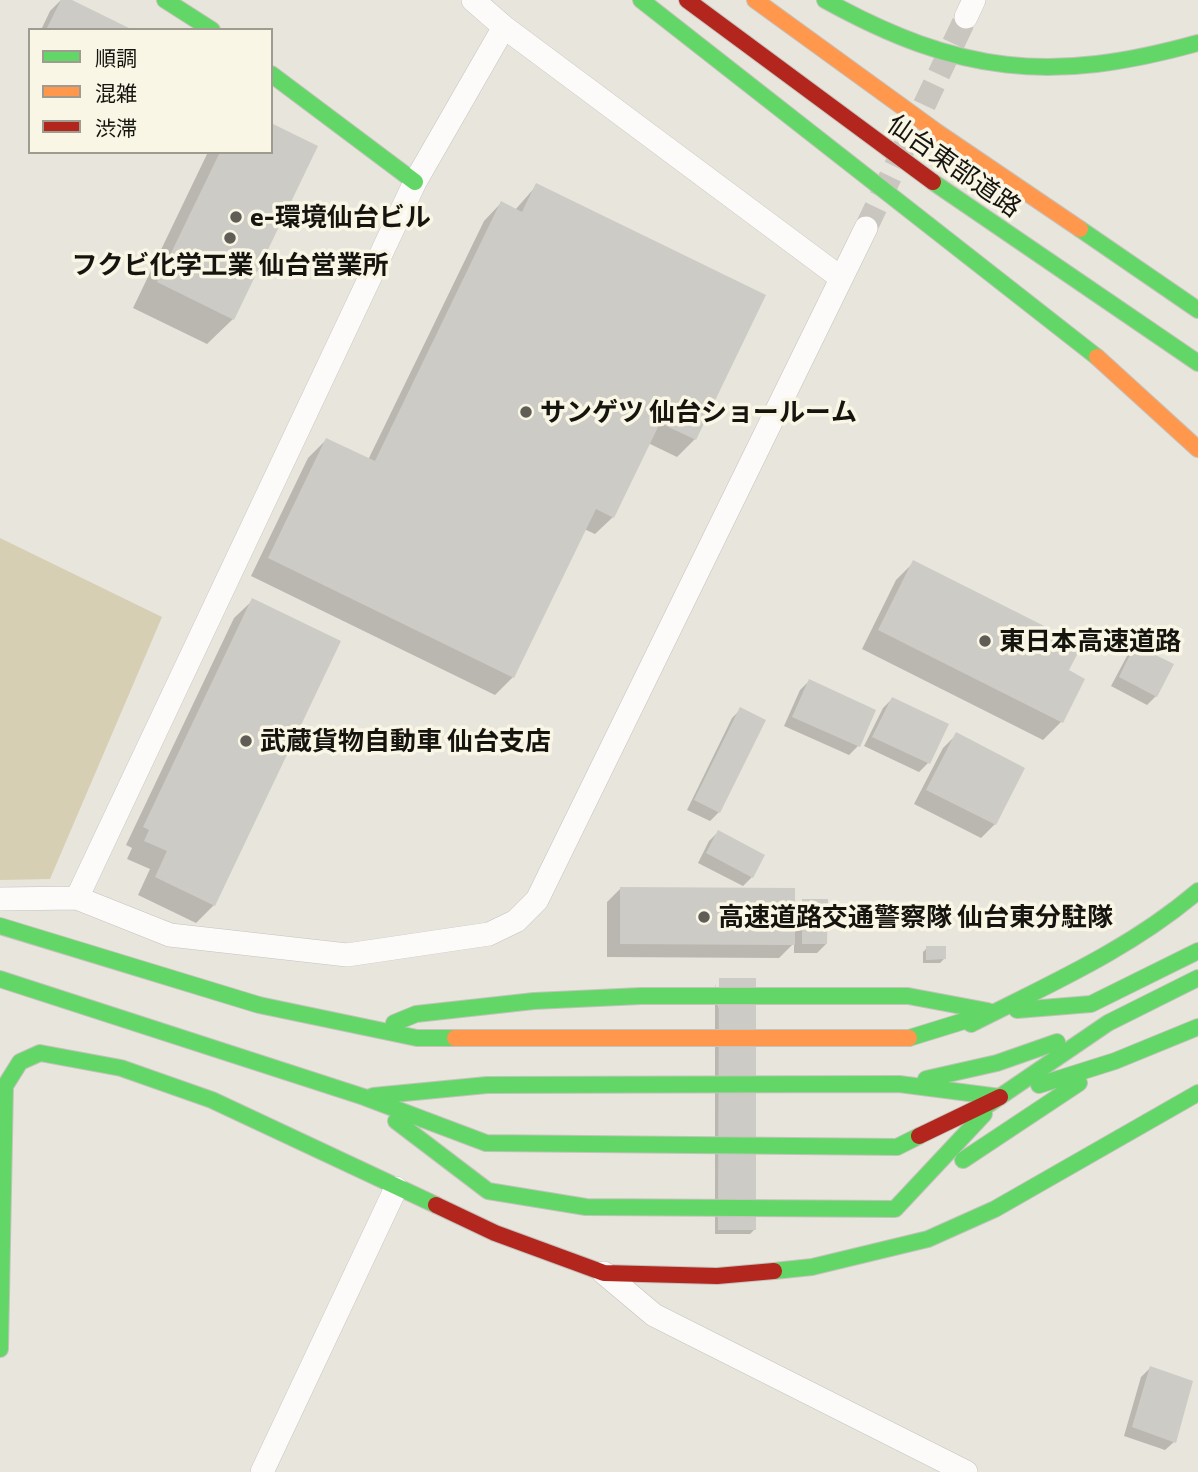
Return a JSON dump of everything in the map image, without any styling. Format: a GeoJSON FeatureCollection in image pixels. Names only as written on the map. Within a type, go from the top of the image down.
{"type":"FeatureCollection","features":[{"type":"Feature","properties":{"kind":"main road"},"geometry":{"type":"LineString","coordinates":[[165,0],[209,28]]}},
{"type":"Feature","properties":{"kind":"main road"},"geometry":{"type":"LineString","coordinates":[[642,0],[1103,362],[1198,449]]}},
{"type":"Feature","properties":{"kind":"main road","name":"仙台東部道路"},"geometry":{"type":"LineString","coordinates":[[687,0],[920,173],[1198,363]]}},
{"type":"Feature","properties":{"kind":"main road","name":"仙台東部道路"},"geometry":{"type":"LineString","coordinates":[[755,0],[937,132],[1198,310]]}},
{"type":"Feature","properties":{"kind":"main road"},"geometry":{"type":"LineString","coordinates":[[825,0],[902,41],[940,54],[1030,69],[1118,65],[1198,43]]}},
{"type":"Feature","properties":{"kind":"main road"},"geometry":{"type":"LineString","coordinates":[[273,76],[415,182]]}},
{"type":"Feature","properties":{"kind":"main road"},"geometry":{"type":"LineString","coordinates":[[908,1056],[1064,978],[1160,921],[1198,891]]}},
{"type":"Feature","properties":{"kind":"main road"},"geometry":{"type":"LineString","coordinates":[[0,926],[163,978],[375,1032],[417,1038],[909,1038],[993,1012]]}},
{"type":"Feature","properties":{"kind":"main road"},"geometry":{"type":"LineString","coordinates":[[1013,1026],[1091,1004],[1198,951]]}},
{"type":"Feature","properties":{"kind":"main road"},"geometry":{"type":"LineString","coordinates":[[375,1032],[416,1014],[534,1001],[641,996],[908,996],[996,992],[1064,978]]}},
{"type":"Feature","properties":{"kind":"main road"},"geometry":{"type":"LineString","coordinates":[[900,1084],[998,1063],[1108,1023],[1198,978]]}},
{"type":"Feature","properties":{"kind":"main road"},"geometry":{"type":"LineString","coordinates":[[0,979],[364,1097],[486,1143],[897,1147],[1000,1097]]}},
{"type":"Feature","properties":{"kind":"main road"},"geometry":{"type":"LineString","coordinates":[[908,996],[993,1012]]}},
{"type":"Feature","properties":{"kind":"main road"},"geometry":{"type":"LineString","coordinates":[[920,1016],[1091,1004]]}},
{"type":"Feature","properties":{"kind":"main road"},"geometry":{"type":"LineString","coordinates":[[375,1032],[415,1023],[505,1021]]}},
{"type":"Feature","properties":{"kind":"main road"},"geometry":{"type":"LineString","coordinates":[[908,1160],[1108,1023]]}},
{"type":"Feature","properties":{"kind":"main road"},"geometry":{"type":"LineString","coordinates":[[898,1130],[1110,1063],[1198,1027]]}},
{"type":"Feature","properties":{"kind":"main road"},"geometry":{"type":"LineString","coordinates":[[375,1032],[420,1057]]}},
{"type":"Feature","properties":{"kind":"main road"},"geometry":{"type":"LineString","coordinates":[[960,1041],[987,1034]]}},
{"type":"Feature","properties":{"kind":"main road"},"geometry":{"type":"LineString","coordinates":[[0,1349],[5,1086],[10,1072],[31,1055],[51,1053],[121,1068],[199,1095],[495,1233],[604,1273],[717,1276],[812,1267],[928,1239],[995,1209],[1198,1093]]}},
{"type":"Feature","properties":{"kind":"main road"},"geometry":{"type":"LineString","coordinates":[[364,1097],[488,1191],[586,1206],[895,1209],[1007,1129],[1110,1063]]}},
{"type":"Feature","properties":{"kind":"main road"},"geometry":{"type":"LineString","coordinates":[[364,1097],[487,1084],[900,1084],[1000,1097]]}},
{"type":"Feature","properties":{"kind":"main road"},"geometry":{"type":"LineString","coordinates":[[364,1097],[479,1103]]}},
{"type":"Feature","properties":{"kind":"main road"},"geometry":{"type":"LineString","coordinates":[[364,1097],[478,1122]]}},
{"type":"Feature","properties":{"kind":"main road"},"geometry":{"type":"LineString","coordinates":[[364,1097],[486,1160]]}},
{"type":"Feature","properties":{"kind":"main road"},"geometry":{"type":"LineString","coordinates":[[364,1097],[485,1178],[512,1179]]}},
{"type":"Feature","properties":{"kind":"main road"},"geometry":{"type":"LineString","coordinates":[[913,1104],[1000,1097]]}},
{"type":"Feature","properties":{"kind":"main road"},"geometry":{"type":"LineString","coordinates":[[895,1188],[1000,1097]]}},
{"type":"Feature","properties":{"kind":"main road"},"geometry":{"type":"LineString","coordinates":[[895,1209],[1000,1097]]}},
{"type":"Feature","properties":{"kind":"street"},"geometry":{"type":"LineString","coordinates":[[473,0],[504,27],[841,278]]}},
{"type":"Feature","properties":{"kind":"street"},"geometry":{"type":"LineString","coordinates":[[77,898],[415,182],[504,27]]}},
{"type":"Feature","properties":{"kind":"street"},"geometry":{"type":"LineString","coordinates":[[0,899],[77,898],[170,935],[347,955],[489,934],[516,921],[537,900],[866,228]]}},
{"type":"Feature","properties":{"kind":"street"},"geometry":{"type":"LineString","coordinates":[[262,1472],[396,1188]]}},
{"type":"Feature","properties":{"kind":"street"},"geometry":{"type":"LineString","coordinates":[[604,1273],[654,1315],[966,1472]]}},
{"type":"Feature","properties":{"kind":"shaded area"},"geometry":{"type":"Polygon","coordinates":[[[0,538],[162,617],[50,879],[0,880],[0,538]]]}},
{"type":"Feature","properties":{"kind":"building"},"geometry":{"type":"Polygon","coordinates":[[[61,0],[72,0],[129,28],[47,28],[61,0]]]}},
{"type":"Feature","properties":{"kind":"building","name":"e-環境仙台ビル"},"geometry":{"type":"Polygon","coordinates":[[[273,124],[318,146],[234,320],[157,282],[219,154],[273,154],[273,124]]]}},
{"type":"Feature","properties":{"kind":"building"},"geometry":{"type":"Polygon","coordinates":[[[536,183],[766,295],[696,440],[660,423],[614,518],[596,509],[514,678],[268,558],[326,438],[375,461],[501,201],[522,212],[536,183]]]}},
{"type":"Feature","properties":{"kind":"building"},"geometry":{"type":"Polygon","coordinates":[[[913,560],[1082,645],[1069,670],[1085,679],[1063,723],[878,630],[913,560]]]}},
{"type":"Feature","properties":{"kind":"building"},"geometry":{"type":"Polygon","coordinates":[[[252,598],[341,641],[215,906],[155,877],[167,851],[144,841],[149,830],[143,827],[252,598]]]}},
{"type":"Feature","properties":{"kind":"building"},"geometry":{"type":"Polygon","coordinates":[[[1135,645],[1174,664],[1157,697],[1119,677],[1135,645]]]}},
{"type":"Feature","properties":{"kind":"building"},"geometry":{"type":"Polygon","coordinates":[[[809,679],[876,710],[860,747],[792,717],[809,679]]]}},
{"type":"Feature","properties":{"kind":"building"},"geometry":{"type":"Polygon","coordinates":[[[892,697],[949,724],[930,764],[872,737],[892,697]]]}},
{"type":"Feature","properties":{"kind":"building"},"geometry":{"type":"Polygon","coordinates":[[[740,707],[766,720],[720,813],[694,800],[740,707]]]}},
{"type":"Feature","properties":{"kind":"building"},"geometry":{"type":"Polygon","coordinates":[[[956,732],[1025,768],[996,825],[926,790],[956,732]]]}},
{"type":"Feature","properties":{"kind":"building"},"geometry":{"type":"Polygon","coordinates":[[[718,830],[765,855],[753,878],[706,853],[718,830]]]}},
{"type":"Feature","properties":{"kind":"building"},"geometry":{"type":"Polygon","coordinates":[[[620,887],[795,888],[795,945],[620,944],[620,887]]]}},
{"type":"Feature","properties":{"kind":"building"},"geometry":{"type":"Polygon","coordinates":[[[802,899],[828,899],[827,944],[802,944],[802,899]]]}},
{"type":"Feature","properties":{"kind":"building"},"geometry":{"type":"Polygon","coordinates":[[[926,946],[946,946],[946,959],[926,960],[926,946]]]}},
{"type":"Feature","properties":{"kind":"building"},"geometry":{"type":"Polygon","coordinates":[[[719,978],[756,978],[756,1230],[718,1230],[719,978]]]}},
{"type":"Feature","properties":{"kind":"building"},"geometry":{"type":"Polygon","coordinates":[[[1150,1366],[1193,1381],[1176,1443],[1132,1427],[1150,1366]]]}},
{"type":"Feature","properties":{"kind":"tunnel"},"geometry":{"type":"LineString","coordinates":[[866,228],[966,17]]}},
{"type":"Feature","properties":{"kind":"traffic: fast"},"geometry":{"type":"LineString","coordinates":[[165,0],[209,28]]}},
{"type":"Feature","properties":{"kind":"traffic: fast"},"geometry":{"type":"LineString","coordinates":[[641,0],[1097,357]]}},
{"type":"Feature","properties":{"kind":"traffic: fast"},"geometry":{"type":"LineString","coordinates":[[825,0],[873,25],[919,44],[963,57],[1007,65],[1051,67],[1097,64],[1198,43]]}},
{"type":"Feature","properties":{"kind":"traffic: fast"},"geometry":{"type":"LineString","coordinates":[[273,76],[415,182]]}},
{"type":"Feature","properties":{"kind":"traffic: fast"},"geometry":{"type":"LineString","coordinates":[[933,182],[1198,363]]}},
{"type":"Feature","properties":{"kind":"traffic: fast"},"geometry":{"type":"LineString","coordinates":[[1080,229],[1198,310]]}},
{"type":"Feature","properties":{"kind":"traffic: fast"},"geometry":{"type":"LineString","coordinates":[[971,1024],[1117,948],[1145,931],[1198,891]]}},
{"type":"Feature","properties":{"kind":"traffic: fast"},"geometry":{"type":"LineString","coordinates":[[0,926],[259,1005],[417,1038],[455,1038]]}},
{"type":"Feature","properties":{"kind":"traffic: fast"},"geometry":{"type":"LineString","coordinates":[[1017,1010],[1091,1004],[1198,951]]}},
{"type":"Feature","properties":{"kind":"traffic: fast"},"geometry":{"type":"LineString","coordinates":[[979,1111],[1108,1023],[1198,978]]}},
{"type":"Feature","properties":{"kind":"traffic: fast"},"geometry":{"type":"LineString","coordinates":[[0,979],[364,1097],[486,1143],[897,1147],[919,1136]]}},
{"type":"Feature","properties":{"kind":"traffic: fast"},"geometry":{"type":"LineString","coordinates":[[394,1023],[416,1014],[534,1001],[641,996],[908,996],[988,1011]]}},
{"type":"Feature","properties":{"kind":"traffic: fast"},"geometry":{"type":"LineString","coordinates":[[909,1038],[993,1012]]}},
{"type":"Feature","properties":{"kind":"traffic: fast"},"geometry":{"type":"LineString","coordinates":[[1039,1085],[1115,1061],[1198,1027]]}},
{"type":"Feature","properties":{"kind":"traffic: fast"},"geometry":{"type":"LineString","coordinates":[[926,1079],[997,1063],[1057,1042]]}},
{"type":"Feature","properties":{"kind":"traffic: fast"},"geometry":{"type":"LineString","coordinates":[[0,1349],[5,1086],[20,1062],[40,1053],[121,1068],[212,1100],[436,1205]]}},
{"type":"Feature","properties":{"kind":"traffic: fast"},"geometry":{"type":"LineString","coordinates":[[963,1160],[1079,1083]]}},
{"type":"Feature","properties":{"kind":"traffic: fast"},"geometry":{"type":"LineString","coordinates":[[373,1096],[487,1085],[899,1084],[1000,1097]]}},
{"type":"Feature","properties":{"kind":"traffic: fast"},"geometry":{"type":"LineString","coordinates":[[774,1271],[812,1267],[928,1239],[995,1209],[1198,1093]]}},
{"type":"Feature","properties":{"kind":"traffic: fast"},"geometry":{"type":"LineString","coordinates":[[396,1121],[488,1191],[586,1207],[895,1209],[984,1114]]}},
{"type":"Feature","properties":{"kind":"traffic: slow"},"geometry":{"type":"LineString","coordinates":[[755,0],[937,132],[1080,229]]}},
{"type":"Feature","properties":{"kind":"traffic: slow"},"geometry":{"type":"LineString","coordinates":[[1097,357],[1198,449]]}},
{"type":"Feature","properties":{"kind":"traffic: slow"},"geometry":{"type":"LineString","coordinates":[[455,1038],[909,1038]]}},
{"type":"Feature","properties":{"kind":"traffic: jam"},"geometry":{"type":"LineString","coordinates":[[687,0],[933,182]]}},
{"type":"Feature","properties":{"kind":"traffic: jam"},"geometry":{"type":"LineString","coordinates":[[919,1136],[1000,1097]]}},
{"type":"Feature","properties":{"kind":"traffic: jam"},"geometry":{"type":"LineString","coordinates":[[436,1205],[495,1233],[604,1273],[717,1276],[774,1271]]}},
{"type":"Feature","properties":{"kind":"place","name":"e-環境仙台ビル"},"geometry":{"type":"Point","coordinates":[236,217]}},
{"type":"Feature","properties":{"kind":"place","name":"フクビ化学工業 仙台営業所"},"geometry":{"type":"Point","coordinates":[230,238]}},
{"type":"Feature","properties":{"kind":"place","name":"サンゲツ 仙台ショールーム"},"geometry":{"type":"Point","coordinates":[526,412]}},
{"type":"Feature","properties":{"kind":"place","name":"東日本高速道路"},"geometry":{"type":"Point","coordinates":[985,641]}},
{"type":"Feature","properties":{"kind":"place","name":"武蔵貨物自動車 仙台支店"},"geometry":{"type":"Point","coordinates":[246,741]}},
{"type":"Feature","properties":{"kind":"place","name":"高速道路交通警察隊 仙台東分駐隊"},"geometry":{"type":"Point","coordinates":[704,917]}}]}
